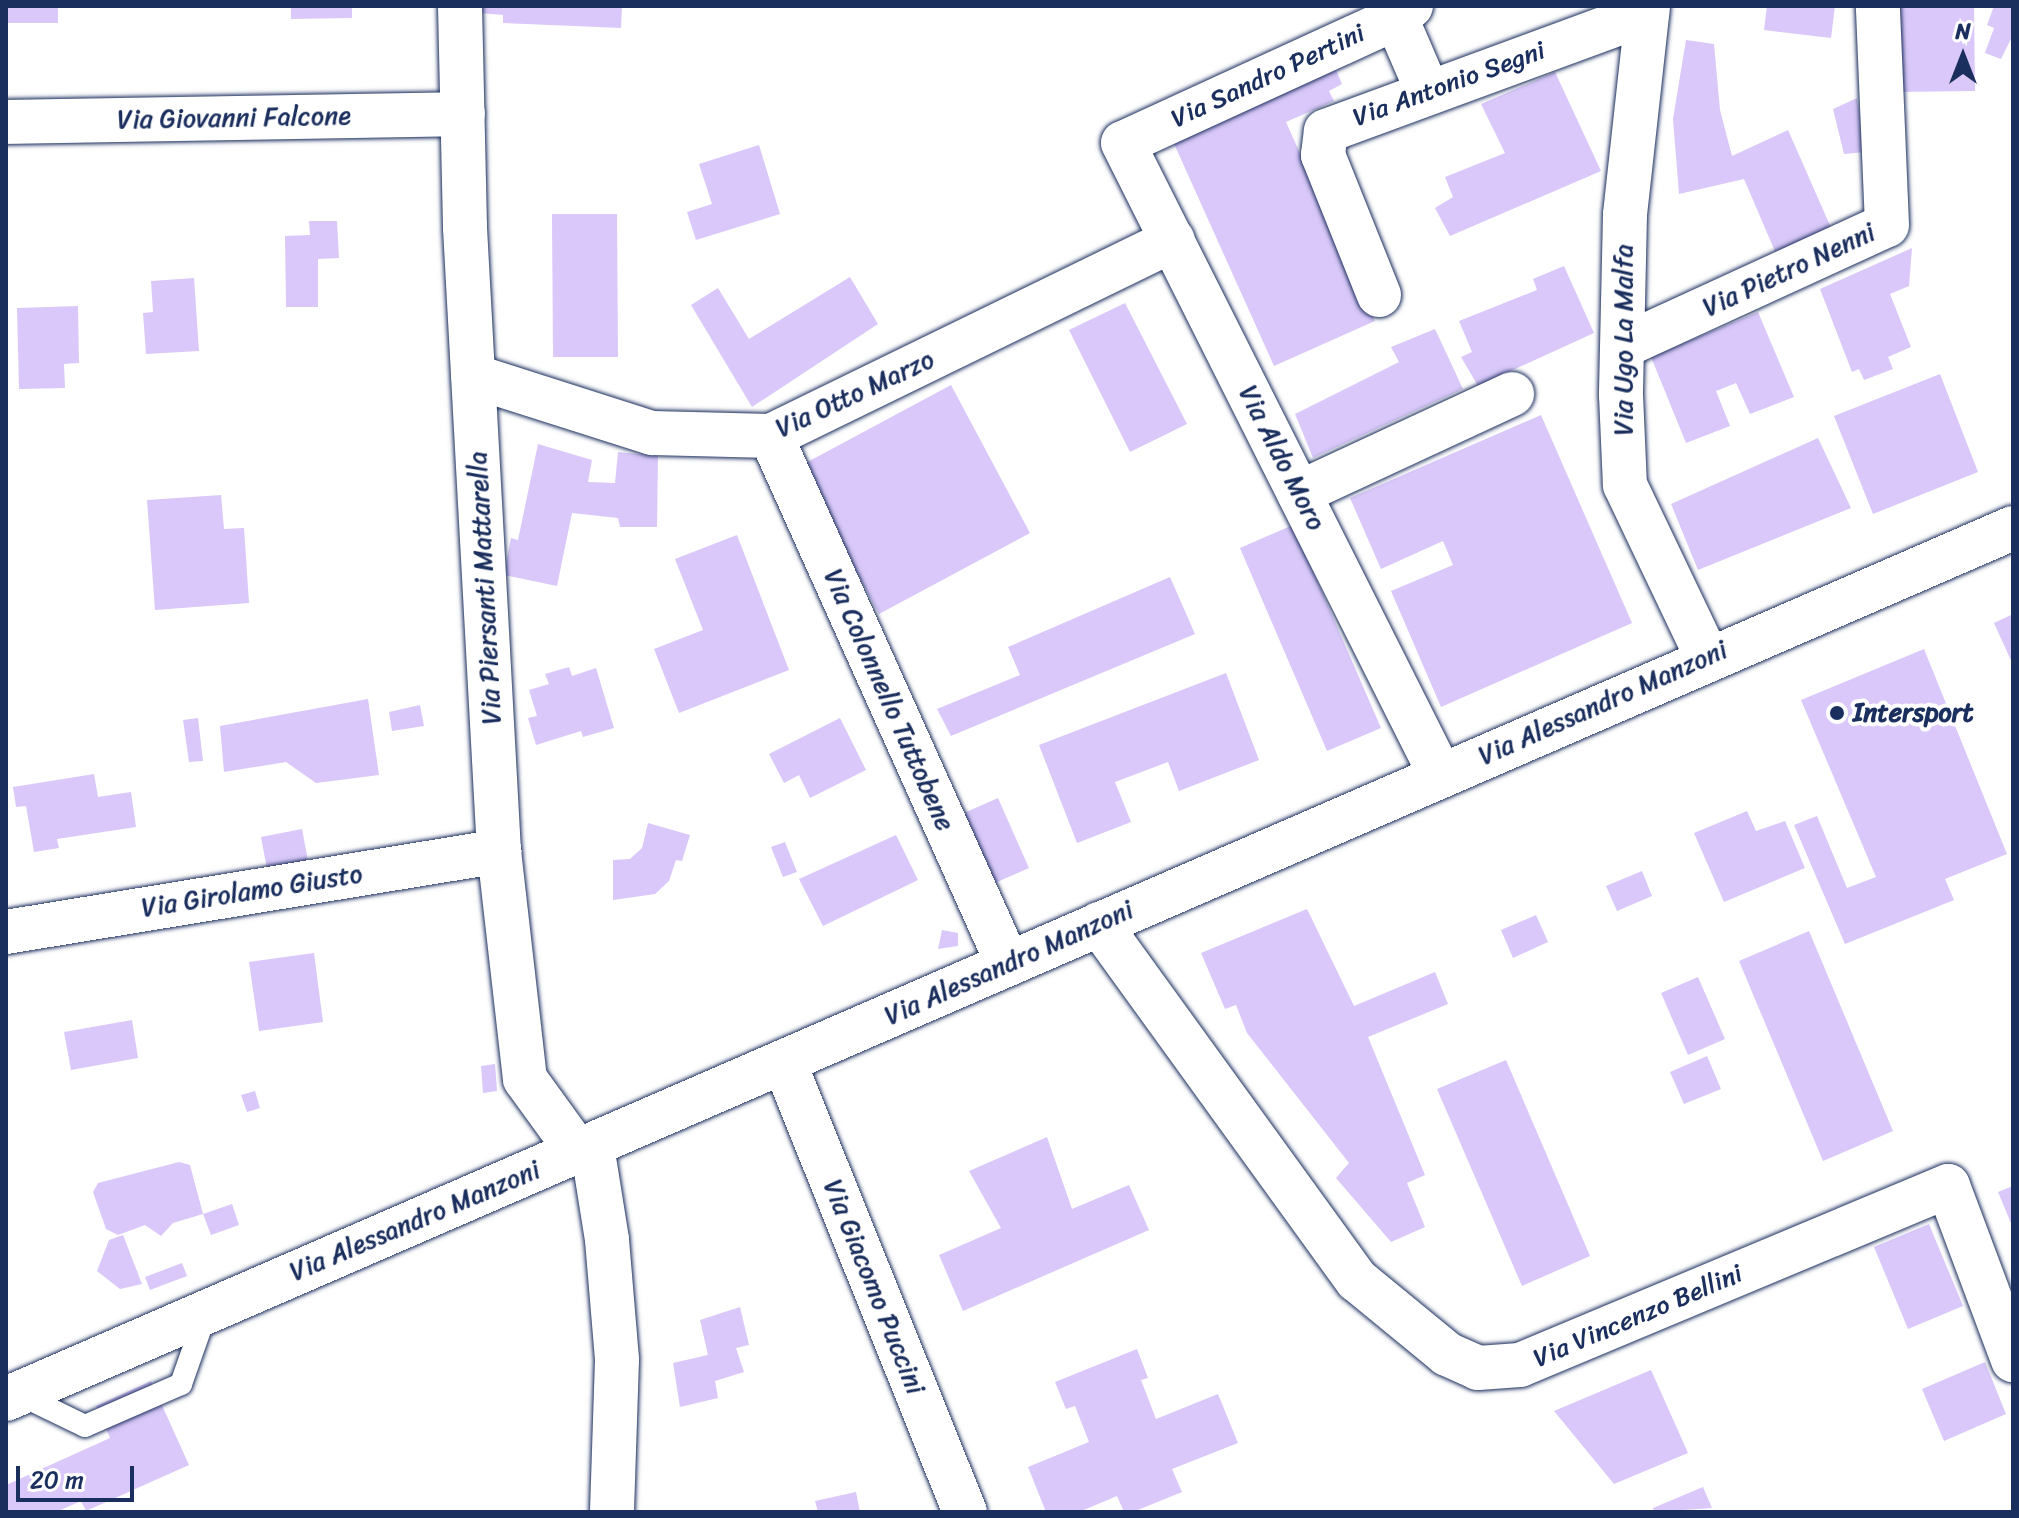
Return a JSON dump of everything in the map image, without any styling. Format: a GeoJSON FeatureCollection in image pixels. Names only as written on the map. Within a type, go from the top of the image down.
{"type":"FeatureCollection","features":[{"type":"Feature","properties":{"kind":"street","name":"Via Piersanti Mattarella"},"geometry":{"type":"LineString","coordinates":[[460,6],[473,376],[499,851],[525,1079],[585,1149]]}},
{"type":"Feature","properties":{"kind":"street","name":"Via Pietro Nenni"},"geometry":{"type":"LineString","coordinates":[[1623,346],[1887,225],[1878,6]]}},
{"type":"Feature","properties":{"kind":"street","name":"Via Ugo La Malfa"},"geometry":{"type":"LineString","coordinates":[[1648,9],[1625,215],[1625,485],[1707,657]]}},
{"type":"Feature","properties":{"kind":"street","name":"Via Antonio Segni"},"geometry":{"type":"LineString","coordinates":[[1379,295],[1323,155],[1326,131],[1427,90],[1648,9]]}},
{"type":"Feature","properties":{"kind":"street"},"geometry":{"type":"LineString","coordinates":[[1403,12],[1427,90]]}},
{"type":"Feature","properties":{"kind":"street","name":"Via Sandro Pertini"},"geometry":{"type":"LineString","coordinates":[[1123,143],[1403,12]]}},
{"type":"Feature","properties":{"kind":"street","name":"Via Giovanni Falcone"},"geometry":{"type":"LineString","coordinates":[[6,122],[463,114]]}},
{"type":"Feature","properties":{"kind":"street","name":"Via Aldo Moro"},"geometry":{"type":"LineString","coordinates":[[1123,143],[1440,774]]}},
{"type":"Feature","properties":{"kind":"street","name":"Via Otto Marzo"},"geometry":{"type":"LineString","coordinates":[[473,376],[652,433],[771,436],[1173,240]]}},
{"type":"Feature","properties":{"kind":"street"},"geometry":{"type":"LineString","coordinates":[[1299,493],[1512,394]]}},
{"type":"Feature","properties":{"kind":"street","name":"Via Colonnello Tuttobene"},"geometry":{"type":"LineString","coordinates":[[771,436],[1008,964]]}},
{"type":"Feature","properties":{"kind":"street","name":"Via Alessandro Manzoni"},"geometry":{"type":"LineString","coordinates":[[12,1396],[585,1149],[1707,657],[2013,528]]}},
{"type":"Feature","properties":{"kind":"street","name":"Via Girolamo Giusto"},"geometry":{"type":"LineString","coordinates":[[6,932],[499,851]]}},
{"type":"Feature","properties":{"kind":"street","name":"Via Vincenzo Bellini"},"geometry":{"type":"LineString","coordinates":[[1099,924],[1357,1280],[1447,1354],[1478,1368],[1520,1365],[1948,1186],[2013,1360]]}},
{"type":"Feature","properties":{"kind":"street","name":"Via Giacomo Puccini"},"geometry":{"type":"LineString","coordinates":[[784,1062],[965,1512]]}},
{"type":"Feature","properties":{"kind":"street"},"geometry":{"type":"LineString","coordinates":[[585,1149],[607,1240],[617,1360],[612,1512]]}},
{"type":"Feature","properties":{"kind":"lane"},"geometry":{"type":"LineString","coordinates":[[12,1396],[85,1426],[181,1384],[206,1311]]}},
{"type":"Feature","properties":{"kind":"building"},"geometry":{"type":"Polygon","coordinates":[[[6,6],[58,6],[58,23],[6,23],[6,6]]]}},
{"type":"Feature","properties":{"kind":"building"},"geometry":{"type":"Polygon","coordinates":[[[291,6],[352,6],[352,18],[291,19],[291,6]]]}},
{"type":"Feature","properties":{"kind":"building"},"geometry":{"type":"Polygon","coordinates":[[[479,6],[622,6],[621,28],[503,23],[503,15],[479,13],[479,6]]]}},
{"type":"Feature","properties":{"kind":"building"},"geometry":{"type":"Polygon","coordinates":[[[1767,6],[1835,6],[1831,38],[1764,30],[1767,6]]]}},
{"type":"Feature","properties":{"kind":"building"},"geometry":{"type":"Polygon","coordinates":[[[1893,6],[1974,6],[1975,91],[1894,92],[1893,6]]]}},
{"type":"Feature","properties":{"kind":"building"},"geometry":{"type":"Polygon","coordinates":[[[1994,6],[2013,6],[2013,35],[2001,59],[1985,53],[1994,28],[1987,25],[1994,6]]]}},
{"type":"Feature","properties":{"kind":"building"},"geometry":{"type":"Polygon","coordinates":[[[1686,40],[1714,44],[1720,110],[1732,156],[1788,130],[1832,230],[1777,256],[1744,179],[1679,194],[1673,119],[1686,40]]]}},
{"type":"Feature","properties":{"kind":"building"},"geometry":{"type":"Polygon","coordinates":[[[1333,63],[1342,84],[1329,91],[1334,101],[1286,122],[1375,321],[1274,366],[1171,137],[1333,63]]]}},
{"type":"Feature","properties":{"kind":"building"},"geometry":{"type":"Polygon","coordinates":[[[1555,72],[1601,171],[1450,236],[1435,208],[1453,197],[1445,177],[1505,153],[1481,104],[1555,72]]]}},
{"type":"Feature","properties":{"kind":"building"},"geometry":{"type":"Polygon","coordinates":[[[1857,98],[1866,152],[1844,154],[1833,109],[1857,98]]]}},
{"type":"Feature","properties":{"kind":"building"},"geometry":{"type":"Polygon","coordinates":[[[759,145],[780,214],[696,240],[687,212],[712,204],[699,164],[759,145]]]}},
{"type":"Feature","properties":{"kind":"building"},"geometry":{"type":"Polygon","coordinates":[[[552,214],[617,214],[618,357],[553,357],[552,214]]]}},
{"type":"Feature","properties":{"kind":"building"},"geometry":{"type":"Polygon","coordinates":[[[309,221],[337,221],[339,258],[318,259],[318,307],[286,307],[285,236],[310,235],[309,221]]]}},
{"type":"Feature","properties":{"kind":"building"},"geometry":{"type":"Polygon","coordinates":[[[1912,248],[1909,286],[1890,294],[1911,347],[1888,357],[1893,369],[1864,380],[1859,369],[1852,372],[1820,289],[1912,248]]]}},
{"type":"Feature","properties":{"kind":"building"},"geometry":{"type":"Polygon","coordinates":[[[1564,266],[1594,333],[1478,386],[1461,357],[1472,352],[1459,321],[1537,290],[1533,279],[1564,266]]]}},
{"type":"Feature","properties":{"kind":"building"},"geometry":{"type":"Polygon","coordinates":[[[850,277],[878,324],[752,407],[691,305],[718,288],[749,339],[850,277]]]}},
{"type":"Feature","properties":{"kind":"building"},"geometry":{"type":"Polygon","coordinates":[[[194,278],[199,351],[146,354],[143,313],[153,312],[151,281],[194,278]]]}},
{"type":"Feature","properties":{"kind":"building"},"geometry":{"type":"Polygon","coordinates":[[[1125,303],[1187,424],[1130,452],[1069,330],[1125,303]]]}},
{"type":"Feature","properties":{"kind":"building"},"geometry":{"type":"Polygon","coordinates":[[[78,306],[79,363],[64,364],[65,388],[19,389],[17,308],[78,306]]]}},
{"type":"Feature","properties":{"kind":"building"},"geometry":{"type":"Polygon","coordinates":[[[1758,312],[1794,397],[1750,414],[1736,383],[1716,391],[1730,426],[1686,443],[1651,357],[1758,312]]]}},
{"type":"Feature","properties":{"kind":"building"},"geometry":{"type":"Polygon","coordinates":[[[1435,329],[1463,389],[1313,458],[1295,414],[1399,362],[1391,347],[1435,329]]]}},
{"type":"Feature","properties":{"kind":"building"},"geometry":{"type":"Polygon","coordinates":[[[1940,374],[1978,472],[1873,514],[1834,416],[1940,374]]]}},
{"type":"Feature","properties":{"kind":"building"},"geometry":{"type":"Polygon","coordinates":[[[951,385],[1030,533],[879,614],[800,466],[951,385]]]}},
{"type":"Feature","properties":{"kind":"building"},"geometry":{"type":"Polygon","coordinates":[[[1541,415],[1632,623],[1441,707],[1391,591],[1453,565],[1443,541],[1381,569],[1350,498],[1541,415]]]}},
{"type":"Feature","properties":{"kind":"building"},"geometry":{"type":"Polygon","coordinates":[[[1818,438],[1851,508],[1698,570],[1671,504],[1818,438]]]}},
{"type":"Feature","properties":{"kind":"building"},"geometry":{"type":"Polygon","coordinates":[[[538,444],[592,460],[588,482],[615,483],[618,452],[658,456],[657,527],[620,527],[618,518],[572,513],[557,586],[504,575],[511,538],[518,540],[538,444]]]}},
{"type":"Feature","properties":{"kind":"building"},"geometry":{"type":"Polygon","coordinates":[[[221,495],[224,529],[244,528],[249,603],[155,610],[147,500],[221,495]]]}},
{"type":"Feature","properties":{"kind":"building"},"geometry":{"type":"Polygon","coordinates":[[[1293,525],[1381,728],[1327,751],[1240,548],[1293,525]]]}},
{"type":"Feature","properties":{"kind":"building"},"geometry":{"type":"Polygon","coordinates":[[[737,535],[789,670],[679,713],[654,649],[703,630],[675,559],[737,535]]]}},
{"type":"Feature","properties":{"kind":"building"},"geometry":{"type":"Polygon","coordinates":[[[1170,577],[1195,634],[951,736],[937,709],[1020,675],[1008,647],[1170,577]]]}},
{"type":"Feature","properties":{"kind":"building"},"geometry":{"type":"Polygon","coordinates":[[[2013,614],[2013,665],[1994,623],[2013,614]]]}},
{"type":"Feature","properties":{"kind":"building"},"geometry":{"type":"Polygon","coordinates":[[[1924,649],[2007,854],[1945,879],[1954,900],[1845,944],[1794,825],[1817,816],[1847,888],[1876,877],[1801,700],[1924,649]]]}},
{"type":"Feature","properties":{"kind":"building"},"geometry":{"type":"Polygon","coordinates":[[[569,667],[572,676],[596,668],[614,728],[583,737],[581,731],[536,745],[528,718],[537,716],[529,690],[549,684],[545,674],[569,667]]]}},
{"type":"Feature","properties":{"kind":"building"},"geometry":{"type":"Polygon","coordinates":[[[1226,673],[1259,760],[1179,791],[1168,762],[1115,782],[1131,822],[1077,843],[1039,745],[1226,673]]]}},
{"type":"Feature","properties":{"kind":"building"},"geometry":{"type":"Polygon","coordinates":[[[368,699],[379,775],[316,783],[286,762],[224,772],[220,726],[368,699]]]}},
{"type":"Feature","properties":{"kind":"building"},"geometry":{"type":"Polygon","coordinates":[[[420,705],[424,726],[392,731],[389,712],[420,705]]]}},
{"type":"Feature","properties":{"kind":"building"},"geometry":{"type":"Polygon","coordinates":[[[198,718],[203,761],[189,762],[183,720],[198,718]]]}},
{"type":"Feature","properties":{"kind":"building"},"geometry":{"type":"Polygon","coordinates":[[[840,718],[866,770],[810,798],[799,775],[784,783],[769,754],[840,718]]]}},
{"type":"Feature","properties":{"kind":"building"},"geometry":{"type":"Polygon","coordinates":[[[94,774],[98,797],[131,792],[136,827],[57,839],[59,848],[34,852],[26,806],[16,807],[13,787],[94,774]]]}},
{"type":"Feature","properties":{"kind":"building"},"geometry":{"type":"Polygon","coordinates":[[[998,798],[1029,868],[986,887],[955,817],[998,798]]]}},
{"type":"Feature","properties":{"kind":"building"},"geometry":{"type":"Polygon","coordinates":[[[1747,811],[1756,831],[1785,821],[1805,868],[1724,902],[1694,833],[1747,811]]]}},
{"type":"Feature","properties":{"kind":"building"},"geometry":{"type":"Polygon","coordinates":[[[648,823],[690,835],[682,861],[676,860],[669,881],[655,894],[613,900],[613,860],[630,859],[642,848],[648,823]]]}},
{"type":"Feature","properties":{"kind":"building"},"geometry":{"type":"Polygon","coordinates":[[[302,829],[308,861],[267,869],[261,837],[302,829]]]}},
{"type":"Feature","properties":{"kind":"building"},"geometry":{"type":"Polygon","coordinates":[[[896,835],[918,880],[823,926],[799,879],[896,835]]]}},
{"type":"Feature","properties":{"kind":"building"},"geometry":{"type":"Polygon","coordinates":[[[785,842],[797,872],[783,877],[771,847],[785,842]]]}},
{"type":"Feature","properties":{"kind":"building"},"geometry":{"type":"Polygon","coordinates":[[[1642,871],[1652,896],[1617,911],[1606,886],[1642,871]]]}},
{"type":"Feature","properties":{"kind":"building"},"geometry":{"type":"Polygon","coordinates":[[[1307,909],[1354,1006],[1435,972],[1448,1004],[1368,1037],[1425,1175],[1407,1183],[1425,1227],[1391,1242],[1336,1178],[1349,1163],[1247,1033],[1236,1005],[1225,1009],[1201,953],[1307,909]]]}},
{"type":"Feature","properties":{"kind":"building"},"geometry":{"type":"Polygon","coordinates":[[[1536,915],[1548,942],[1513,958],[1501,930],[1536,915]]]}},
{"type":"Feature","properties":{"kind":"building"},"geometry":{"type":"Polygon","coordinates":[[[942,930],[958,933],[958,946],[938,949],[942,930]]]}},
{"type":"Feature","properties":{"kind":"building"},"geometry":{"type":"Polygon","coordinates":[[[1809,931],[1893,1131],[1823,1161],[1739,961],[1809,931]]]}},
{"type":"Feature","properties":{"kind":"building"},"geometry":{"type":"Polygon","coordinates":[[[314,953],[323,1022],[259,1031],[249,962],[314,953]]]}},
{"type":"Feature","properties":{"kind":"building"},"geometry":{"type":"Polygon","coordinates":[[[1698,977],[1725,1039],[1688,1055],[1661,993],[1698,977]]]}},
{"type":"Feature","properties":{"kind":"building"},"geometry":{"type":"Polygon","coordinates":[[[132,1020],[138,1058],[71,1070],[64,1032],[132,1020]]]}},
{"type":"Feature","properties":{"kind":"building"},"geometry":{"type":"Polygon","coordinates":[[[1707,1056],[1721,1089],[1684,1104],[1670,1072],[1707,1056]]]}},
{"type":"Feature","properties":{"kind":"building"},"geometry":{"type":"Polygon","coordinates":[[[1506,1060],[1590,1256],[1522,1286],[1437,1089],[1506,1060]]]}},
{"type":"Feature","properties":{"kind":"building"},"geometry":{"type":"Polygon","coordinates":[[[495,1064],[497,1091],[483,1093],[481,1066],[495,1064]]]}},
{"type":"Feature","properties":{"kind":"building"},"geometry":{"type":"Polygon","coordinates":[[[255,1091],[260,1108],[247,1112],[241,1095],[255,1091]]]}},
{"type":"Feature","properties":{"kind":"building"},"geometry":{"type":"Polygon","coordinates":[[[1047,1137],[1072,1209],[1129,1185],[1149,1230],[963,1311],[939,1255],[1001,1228],[969,1171],[1047,1137]]]}},
{"type":"Feature","properties":{"kind":"building"},"geometry":{"type":"Polygon","coordinates":[[[179,1162],[190,1165],[203,1214],[173,1223],[161,1236],[145,1225],[118,1235],[106,1229],[93,1192],[98,1183],[179,1162]]]}},
{"type":"Feature","properties":{"kind":"building"},"geometry":{"type":"Polygon","coordinates":[[[2013,1186],[2013,1228],[1998,1192],[2013,1186]]]}},
{"type":"Feature","properties":{"kind":"building"},"geometry":{"type":"Polygon","coordinates":[[[232,1204],[239,1225],[211,1235],[203,1214],[232,1204]]]}},
{"type":"Feature","properties":{"kind":"building"},"geometry":{"type":"Polygon","coordinates":[[[1929,1224],[1963,1306],[1908,1329],[1874,1247],[1929,1224]]]}},
{"type":"Feature","properties":{"kind":"building"},"geometry":{"type":"Polygon","coordinates":[[[123,1235],[142,1284],[120,1289],[97,1271],[109,1240],[123,1235]]]}},
{"type":"Feature","properties":{"kind":"building"},"geometry":{"type":"Polygon","coordinates":[[[182,1263],[187,1276],[150,1290],[145,1277],[182,1263]]]}},
{"type":"Feature","properties":{"kind":"building"},"geometry":{"type":"Polygon","coordinates":[[[740,1307],[749,1345],[736,1348],[744,1372],[715,1381],[718,1398],[680,1407],[673,1363],[708,1355],[700,1320],[740,1307]]]}},
{"type":"Feature","properties":{"kind":"building"},"geometry":{"type":"Polygon","coordinates":[[[1137,1349],[1148,1378],[1141,1380],[1156,1419],[1218,1394],[1238,1443],[1172,1469],[1182,1492],[1133,1512],[1124,1512],[1117,1496],[1079,1512],[1046,1512],[1028,1467],[1089,1442],[1075,1406],[1066,1409],[1055,1382],[1137,1349]]]}},
{"type":"Feature","properties":{"kind":"building"},"geometry":{"type":"Polygon","coordinates":[[[1985,1362],[2006,1414],[1944,1441],[1922,1389],[1985,1362]]]}},
{"type":"Feature","properties":{"kind":"building"},"geometry":{"type":"Polygon","coordinates":[[[1651,1370],[1688,1453],[1614,1484],[1554,1411],[1651,1370]]]}},
{"type":"Feature","properties":{"kind":"building"},"geometry":{"type":"Polygon","coordinates":[[[151,1381],[189,1465],[86,1511],[81,1501],[56,1512],[6,1512],[6,1485],[110,1438],[96,1406],[151,1381]]]}},
{"type":"Feature","properties":{"kind":"building"},"geometry":{"type":"Polygon","coordinates":[[[1703,1487],[1712,1508],[1654,1512],[1653,1508],[1703,1487]]]}},
{"type":"Feature","properties":{"kind":"building"},"geometry":{"type":"Polygon","coordinates":[[[856,1492],[860,1512],[818,1512],[815,1501],[856,1492]]]}},
{"type":"Feature","properties":{"kind":"place","name":"Intersport"},"geometry":{"type":"Point","coordinates":[1837,713]}}]}
